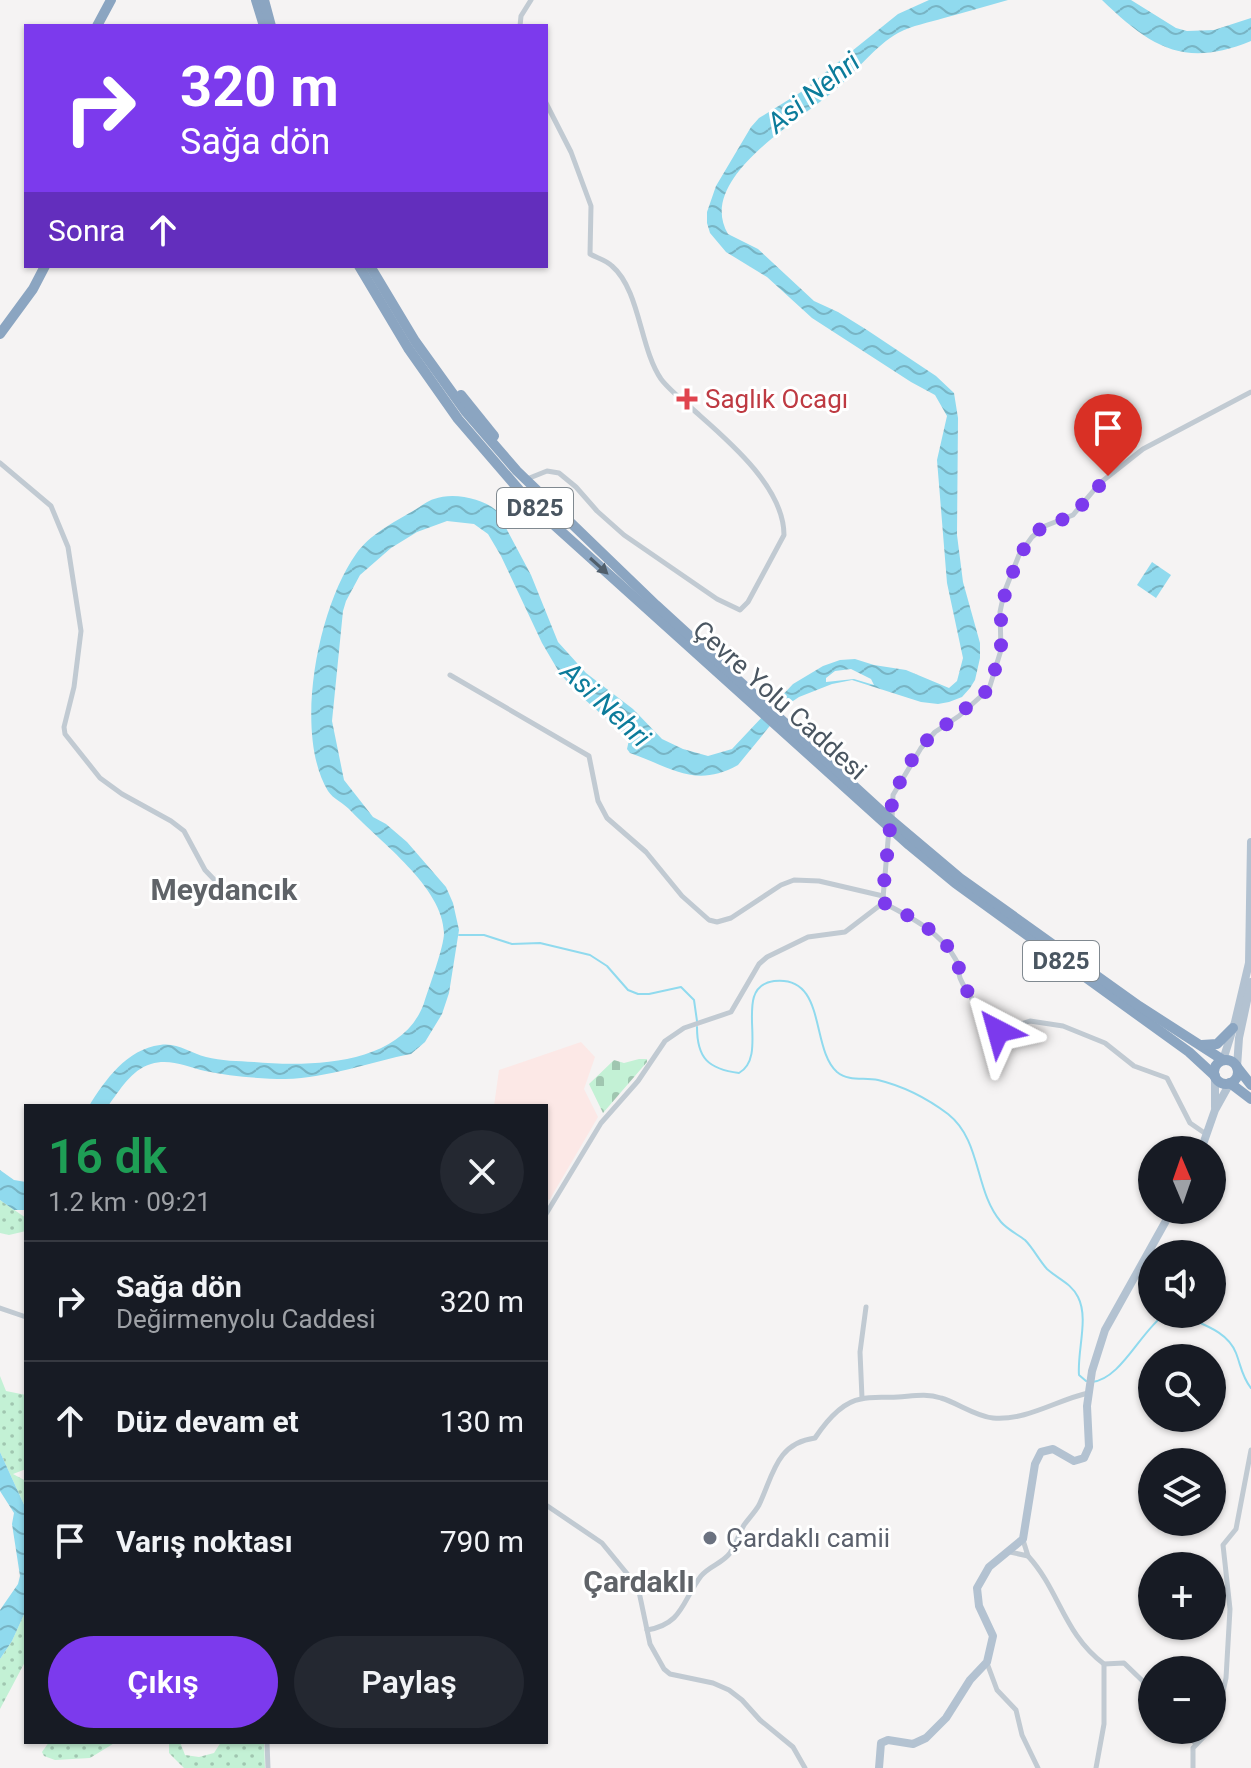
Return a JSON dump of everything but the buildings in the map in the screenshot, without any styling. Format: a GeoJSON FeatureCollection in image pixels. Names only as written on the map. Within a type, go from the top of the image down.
{"type":"FeatureCollection","features":[{"type":"Feature","properties":{"kind":"highway"},"geometry":{"type":"LineString","coordinates":[[91,24],[104,0]]}},
{"type":"Feature","properties":{"kind":"highway"},"geometry":{"type":"LineString","coordinates":[[98,24],[111,0]]}},
{"type":"Feature","properties":{"kind":"highway"},"geometry":{"type":"LineString","coordinates":[[256,0],[263,24]]}},
{"type":"Feature","properties":{"kind":"highway"},"geometry":{"type":"LineString","coordinates":[[264,0],[270,24]]}},
{"type":"Feature","properties":{"kind":"highway"},"geometry":{"type":"LineString","coordinates":[[0,324],[37,268]]}},
{"type":"Feature","properties":{"kind":"highway"},"geometry":{"type":"LineString","coordinates":[[0,334],[33,289],[44,268]]}},
{"type":"Feature","properties":{"kind":"highway","name":"Çevre Yolu Caddesi"},"geometry":{"type":"LineString","coordinates":[[360,268],[408,348],[458,419],[533,506],[891,824],[960,878],[1223,1060]]}},
{"type":"Feature","properties":{"kind":"highway","name":"Çevre Yolu Caddesi"},"geometry":{"type":"LineString","coordinates":[[371,268],[415,341],[466,412],[526,479],[760,706]]}},
{"type":"Feature","properties":{"kind":"highway","name":"Çevre Yolu Caddesi"},"geometry":{"type":"LineString","coordinates":[[891,824],[905,841],[955,883],[1189,1052],[1215,1076]]}},
{"type":"Feature","properties":{"kind":"highway"},"geometry":{"type":"LineString","coordinates":[[1196,1044],[1215,1045],[1233,1028]]}},
{"type":"Feature","properties":{"kind":"highway"},"geometry":{"type":"LineString","coordinates":[[1251,1085],[1233,1062],[1223,1060],[1216,1065],[1215,1076],[1222,1083],[1230,1083],[1251,1099]]}},
{"type":"Feature","properties":{"kind":"highway"},"geometry":{"type":"LineString","coordinates":[[1230,1083],[1238,1075],[1237,1067]]}},
{"type":"Feature","properties":{"kind":"main road"},"geometry":{"type":"LineString","coordinates":[[1223,1060],[1245,983],[1251,942],[1251,842]]}},
{"type":"Feature","properties":{"kind":"main road"},"geometry":{"type":"LineString","coordinates":[[1237,1067],[1239,1038],[1251,982]]}},
{"type":"Feature","properties":{"kind":"main road"},"geometry":{"type":"LineString","coordinates":[[1215,1076],[1215,1110]]}},
{"type":"Feature","properties":{"kind":"main road"},"geometry":{"type":"LineString","coordinates":[[1207,1134],[1215,1110],[1230,1083]]}},
{"type":"Feature","properties":{"kind":"main road"},"geometry":{"type":"LineString","coordinates":[[879,1768],[881,1743],[888,1740],[909,1745],[926,1738],[946,1718],[970,1680],[987,1662],[992,1650],[993,1631],[979,1606],[977,1588],[989,1567],[1023,1539],[1035,1464],[1041,1452],[1053,1449],[1074,1461],[1081,1460],[1088,1452],[1092,1371],[1108,1325],[1165,1224]]}},
{"type":"Feature","properties":{"kind":"street"},"geometry":{"type":"LineString","coordinates":[[520,24],[521,16],[531,0]]}},
{"type":"Feature","properties":{"kind":"street"},"geometry":{"type":"LineString","coordinates":[[526,479],[547,471],[559,473],[624,535],[717,599],[740,610],[748,602],[784,535],[775,501],[763,478],[726,439],[661,380],[651,361],[633,302],[620,276],[614,267],[590,254],[591,206],[571,152],[548,107]]}},
{"type":"Feature","properties":{"kind":"street"},"geometry":{"type":"LineString","coordinates":[[548,1211],[605,1117],[638,1081],[665,1041],[679,1030],[731,1012],[759,964],[771,954],[812,936],[841,933],[883,899],[891,800],[921,748],[935,732],[959,716],[989,689],[1001,650],[1000,612],[1004,593],[1019,555],[1032,537],[1043,527],[1073,515],[1100,483],[1143,449],[1251,392]]}},
{"type":"Feature","properties":{"kind":"street"},"geometry":{"type":"LineString","coordinates":[[0,463],[51,506],[68,547],[81,631],[65,734],[100,778],[184,831],[205,870],[226,892]]}},
{"type":"Feature","properties":{"kind":"street"},"geometry":{"type":"LineString","coordinates":[[450,675],[589,756],[598,801],[607,818],[646,852],[699,914],[709,920],[731,918],[781,885],[794,880],[819,881],[883,899],[942,942],[958,962],[959,974],[970,995],[996,1030],[1035,1021],[1063,1026],[1105,1043],[1129,1063],[1167,1078],[1190,1123],[1207,1134]]}},
{"type":"Feature","properties":{"kind":"street"},"geometry":{"type":"LineString","coordinates":[[887,847],[897,840],[905,841]]}},
{"type":"Feature","properties":{"kind":"street"},"geometry":{"type":"LineString","coordinates":[[862,1398],[860,1352],[866,1307]]}},
{"type":"Feature","properties":{"kind":"street"},"geometry":{"type":"LineString","coordinates":[[0,1308],[24,1316]]}},
{"type":"Feature","properties":{"kind":"street"},"geometry":{"type":"LineString","coordinates":[[647,1630],[663,1627],[675,1619],[702,1575],[728,1555],[760,1503],[770,1474],[788,1450],[801,1440],[815,1438],[834,1415],[862,1398],[925,1395],[996,1418],[1028,1413],[1089,1390]]}},
{"type":"Feature","properties":{"kind":"street"},"geometry":{"type":"LineString","coordinates":[[1226,1678],[1230,1609],[1223,1545],[1236,1529],[1251,1450]]}},
{"type":"Feature","properties":{"kind":"street"},"geometry":{"type":"LineString","coordinates":[[548,1506],[592,1535],[640,1591],[653,1651],[666,1672],[729,1690],[793,1747],[805,1768]]}},
{"type":"Feature","properties":{"kind":"street"},"geometry":{"type":"LineString","coordinates":[[1023,1539],[1028,1556],[1041,1573],[1072,1632],[1104,1664],[1104,1724],[1096,1768]]}},
{"type":"Feature","properties":{"kind":"street"},"geometry":{"type":"LineString","coordinates":[[1010,1552],[1028,1556]]}},
{"type":"Feature","properties":{"kind":"street"},"geometry":{"type":"LineString","coordinates":[[987,1662],[997,1690],[1016,1710],[1022,1735],[1038,1768]]}},
{"type":"Feature","properties":{"kind":"street"},"geometry":{"type":"LineString","coordinates":[[1104,1664],[1124,1663],[1138,1676]]}},
{"type":"Feature","properties":{"kind":"street"},"geometry":{"type":"LineString","coordinates":[[267,1744],[268,1768]]}},
{"type":"Feature","properties":{"kind":"street"},"geometry":{"type":"LineString","coordinates":[[1193,1768],[1192,1752],[1196,1744]]}},
{"type":"Feature","properties":{"kind":"shaded area"},"geometry":{"type":"Polygon","coordinates":[[[581,1042],[595,1057],[584,1089],[598,1117],[548,1200],[548,1104],[494,1104],[499,1070],[581,1042]]]}},
{"type":"Feature","properties":{"kind":"green space"},"geometry":{"type":"Polygon","coordinates":[[[647,1059],[647,1062],[603,1113],[589,1084],[614,1060],[624,1063],[647,1059]]]}},
{"type":"Feature","properties":{"kind":"green space"},"geometry":{"type":"Polygon","coordinates":[[[0,1200],[24,1217],[24,1231],[9,1235],[0,1233],[0,1200]]]}},
{"type":"Feature","properties":{"kind":"green space"},"geometry":{"type":"Polygon","coordinates":[[[0,1376],[6,1391],[24,1395],[24,1470],[13,1474],[24,1480],[24,1505],[0,1452],[0,1376]]]}},
{"type":"Feature","properties":{"kind":"green space"},"geometry":{"type":"Polygon","coordinates":[[[24,1614],[24,1664],[0,1709],[0,1659],[24,1614]]]}},
{"type":"Feature","properties":{"kind":"green space"},"geometry":{"type":"Polygon","coordinates":[[[48,1744],[113,1744],[90,1758],[55,1760],[42,1752],[48,1744]]]}},
{"type":"Feature","properties":{"kind":"green space"},"geometry":{"type":"Polygon","coordinates":[[[169,1744],[181,1744],[185,1755],[199,1757],[214,1753],[220,1744],[264,1744],[265,1768],[184,1768],[169,1753],[169,1744]]]}},
{"type":"Feature","properties":{"kind":"water","name":"Asi Nehri"},"geometry":{"type":"Polygon","coordinates":[[[929,0],[1008,0],[915,26],[890,38],[835,90],[756,152],[726,192],[722,213],[728,234],[758,249],[814,301],[867,330],[936,376],[954,393],[958,418],[957,535],[963,582],[980,643],[980,658],[970,688],[962,697],[938,704],[921,702],[852,680],[832,684],[787,705],[738,765],[709,775],[683,773],[630,753],[626,736],[574,690],[559,672],[488,534],[474,524],[447,521],[417,532],[391,548],[360,575],[346,601],[332,721],[344,780],[373,817],[407,842],[446,887],[453,903],[459,930],[449,993],[442,1014],[425,1042],[411,1054],[333,1073],[285,1079],[234,1076],[158,1062],[132,1076],[109,1104],[90,1104],[127,1059],[160,1045],[172,1045],[206,1057],[230,1061],[326,1062],[375,1051],[396,1040],[413,1024],[424,1003],[442,948],[444,933],[441,916],[422,882],[408,866],[328,791],[318,766],[312,737],[311,704],[321,637],[342,577],[368,541],[429,501],[450,496],[467,498],[497,511],[531,575],[558,642],[586,673],[633,709],[662,739],[683,749],[708,756],[732,749],[793,684],[840,660],[855,659],[906,670],[949,688],[957,681],[963,658],[947,583],[937,460],[947,416],[935,395],[812,318],[767,277],[726,252],[710,233],[707,223],[707,212],[716,186],[751,127],[759,118],[801,92],[898,14],[929,0]],[[851,669],[835,671],[826,678],[826,682],[854,679],[874,685],[871,679],[851,669]]]}},
{"type":"Feature","properties":{"kind":"water"},"geometry":{"type":"Polygon","coordinates":[[[1102,0],[1131,0],[1176,28],[1187,31],[1214,30],[1251,18],[1251,41],[1206,53],[1169,48],[1136,30],[1102,0]]]}},
{"type":"Feature","properties":{"kind":"water"},"geometry":{"type":"Polygon","coordinates":[[[1152,562],[1171,575],[1156,598],[1137,585],[1152,562]]]}},
{"type":"Feature","properties":{"kind":"water"},"geometry":{"type":"Polygon","coordinates":[[[0,1170],[14,1180],[24,1182],[24,1210],[14,1210],[0,1200],[0,1170]]]}},
{"type":"Feature","properties":{"kind":"water"},"geometry":{"type":"Polygon","coordinates":[[[0,1452],[24,1505],[24,1614],[0,1659],[0,1610],[20,1576],[12,1524],[14,1513],[0,1491],[0,1452]]]}},
{"type":"Feature","properties":{"kind":"waterway"},"geometry":{"type":"LineString","coordinates":[[459,935],[484,935],[512,944],[540,943],[590,955],[607,966],[628,990],[638,994],[681,987],[694,1000],[697,1021]]}},
{"type":"Feature","properties":{"kind":"waterway"},"geometry":{"type":"LineString","coordinates":[[697,1027],[699,1047],[706,1060],[719,1068],[739,1073],[748,1064],[752,1052],[754,995],[761,986],[774,981],[791,982],[802,989],[810,1001],[823,1047],[837,1072],[846,1077],[878,1080],[897,1086],[924,1098],[948,1114],[967,1138],[986,1195],[1001,1222],[1025,1240],[1047,1269],[1078,1297],[1083,1315],[1079,1375],[1086,1381]]}},
{"type":"Feature","properties":{"kind":"waterway"},"geometry":{"type":"LineString","coordinates":[[1092,1382],[1112,1373],[1151,1328]]}},
{"type":"Feature","properties":{"kind":"waterway"},"geometry":{"type":"LineString","coordinates":[[1210,1328],[1232,1345],[1251,1388]]}},
{"type":"Feature","properties":{"kind":"place","name":"Saglık Ocagı"},"geometry":{"type":"Point","coordinates":[687,399]}},
{"type":"Feature","properties":{"kind":"place","name":"Çardaklı camii"},"geometry":{"type":"Point","coordinates":[710,1538]}},
{"type":"Feature","properties":{"kind":"district","name":"Meydancık"},"geometry":{"type":"Point","coordinates":[224,890]}},
{"type":"Feature","properties":{"kind":"district","name":"Çardaklı"},"geometry":{"type":"Point","coordinates":[639,1582]}},
{"type":"Feature","properties":{"kind":"route"},"geometry":{"type":"LineString","coordinates":[[998,1031],[970,995],[959,974],[958,962],[942,942],[925,927],[882,902],[893,814],[891,800],[909,764],[925,742],[989,689],[1001,650],[1000,612],[1003,598],[1023,549],[1047,524],[1076,512],[1108,476]]}}]}
